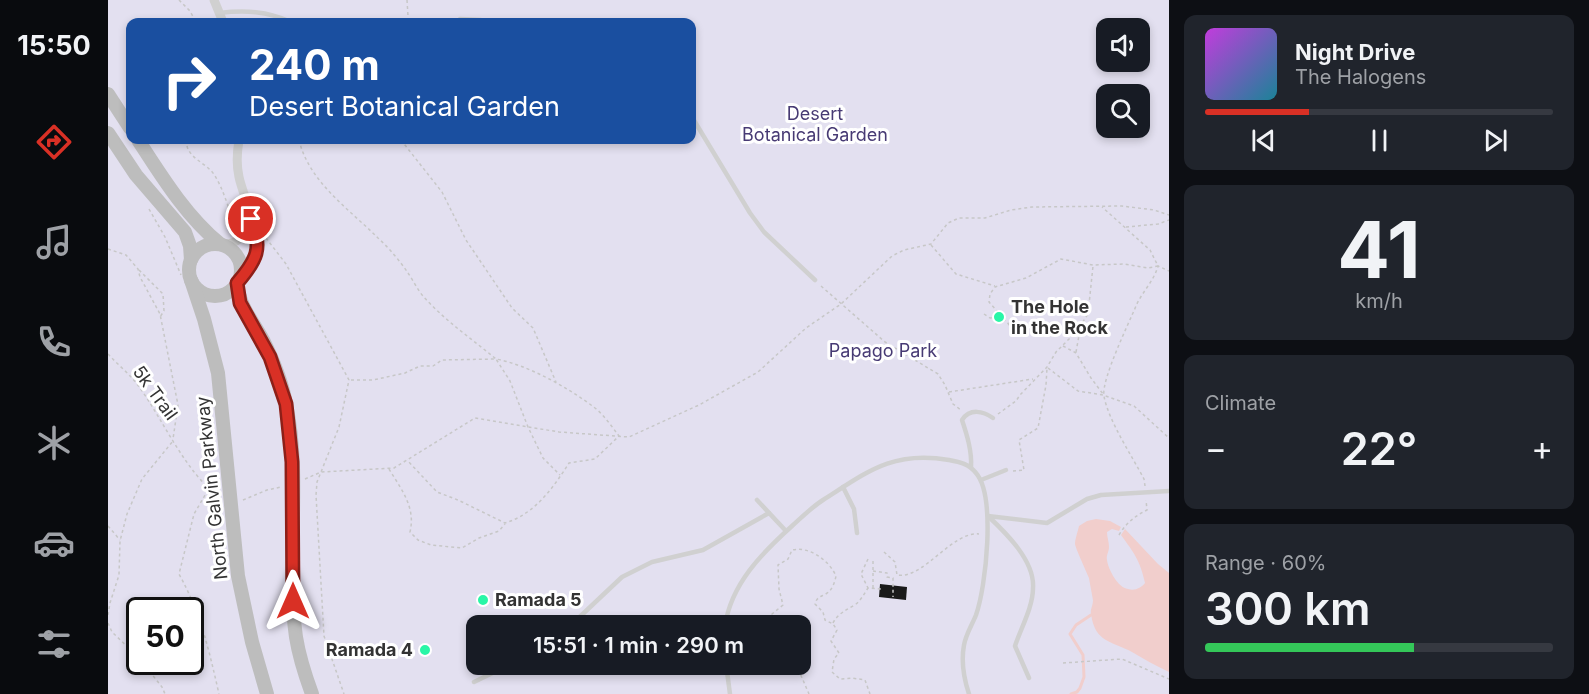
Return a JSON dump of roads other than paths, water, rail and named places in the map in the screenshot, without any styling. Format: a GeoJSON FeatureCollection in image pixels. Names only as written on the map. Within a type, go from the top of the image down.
{"type":"FeatureCollection","features":[{"type":"Feature","properties":{"kind":"main road"},"geometry":{"type":"LineString","coordinates":[[108,94],[126,122]]}},
{"type":"Feature","properties":{"kind":"main road"},"geometry":{"type":"LineString","coordinates":[[108,133],[136,175],[184,232],[190,246],[188,281],[210,295],[226,293],[237,282],[240,274],[239,259],[235,253],[203,230],[186,210],[141,144]]}},
{"type":"Feature","properties":{"kind":"main road"},"geometry":{"type":"LineString","coordinates":[[191,260],[200,249],[207,245],[221,245]]}},
{"type":"Feature","properties":{"kind":"main road","name":"North Galvin Parkway"},"geometry":{"type":"LineString","coordinates":[[188,281],[204,319],[218,373],[238,576],[252,642],[267,694]]}},
{"type":"Feature","properties":{"kind":"main road"},"geometry":{"type":"LineString","coordinates":[[237,282],[240,303],[270,357],[286,404],[292,462],[294,620],[301,661],[312,694]]}},
{"type":"Feature","properties":{"kind":"street"},"geometry":{"type":"LineString","coordinates":[[214,0],[221,18]]}},
{"type":"Feature","properties":{"kind":"street"},"geometry":{"type":"LineString","coordinates":[[237,282],[251,266],[257,254],[258,240],[238,172],[236,154],[238,144]]}},
{"type":"Feature","properties":{"kind":"street"},"geometry":{"type":"LineString","coordinates":[[221,245],[234,243],[244,236],[251,219]]}},
{"type":"Feature","properties":{"kind":"lane"},"geometry":{"type":"LineString","coordinates":[[221,18],[243,11],[260,12],[281,18]]}},
{"type":"Feature","properties":{"kind":"lane"},"geometry":{"type":"LineString","coordinates":[[696,124],[764,232],[815,280]]}},
{"type":"Feature","properties":{"kind":"lane"},"geometry":{"type":"LineString","coordinates":[[971,467],[972,459],[962,420],[973,412],[986,413],[993,418]]}},
{"type":"Feature","properties":{"kind":"lane"},"geometry":{"type":"LineString","coordinates":[[727,615],[747,572],[786,531],[816,505],[843,487],[868,471],[894,460],[922,457],[964,463],[971,467],[981,480],[988,516],[981,594],[976,615],[963,645],[964,677],[969,694]]}},
{"type":"Feature","properties":{"kind":"lane"},"geometry":{"type":"LineString","coordinates":[[981,480],[1006,470]]}},
{"type":"Feature","properties":{"kind":"lane"},"geometry":{"type":"LineString","coordinates":[[843,487],[854,509],[857,533]]}},
{"type":"Feature","properties":{"kind":"lane"},"geometry":{"type":"LineString","coordinates":[[988,516],[1038,524],[1047,523],[1087,499],[1117,493],[1146,494],[1169,491]]}},
{"type":"Feature","properties":{"kind":"lane"},"geometry":{"type":"LineString","coordinates":[[757,500],[786,531]]}},
{"type":"Feature","properties":{"kind":"lane"},"geometry":{"type":"LineString","coordinates":[[582,615],[622,577],[652,562],[703,550],[769,513]]}},
{"type":"Feature","properties":{"kind":"lane"},"geometry":{"type":"LineString","coordinates":[[988,516],[1010,537],[1031,574],[1034,587],[1032,600],[1015,646],[1029,678]]}},
{"type":"Feature","properties":{"kind":"lane"},"geometry":{"type":"LineString","coordinates":[[474,682],[488,675]]}},
{"type":"Feature","properties":{"kind":"lane"},"geometry":{"type":"LineString","coordinates":[[727,675],[730,694]]}},
{"type":"Feature","properties":{"kind":"waterway"},"geometry":{"type":"LineString","coordinates":[[1071,694],[1077,692],[1084,677],[1083,655],[1070,634],[1076,625],[1091,615]]}},
{"type":"Feature","properties":{"kind":"place","name":"The Hole in the Rock"},"geometry":{"type":"Point","coordinates":[999,317]}},
{"type":"Feature","properties":{"kind":"place","name":"Ramada 5"},"geometry":{"type":"Point","coordinates":[483,600]}},
{"type":"Feature","properties":{"kind":"place","name":"Ramada 4"},"geometry":{"type":"Point","coordinates":[425,650]}},
{"type":"Feature","properties":{"kind":"park label","name":"Desert Botanical Garden"},"geometry":{"type":"Point","coordinates":[815,124]}},
{"type":"Feature","properties":{"kind":"park label","name":"Papago Park"},"geometry":{"type":"Point","coordinates":[883,351]}}]}
